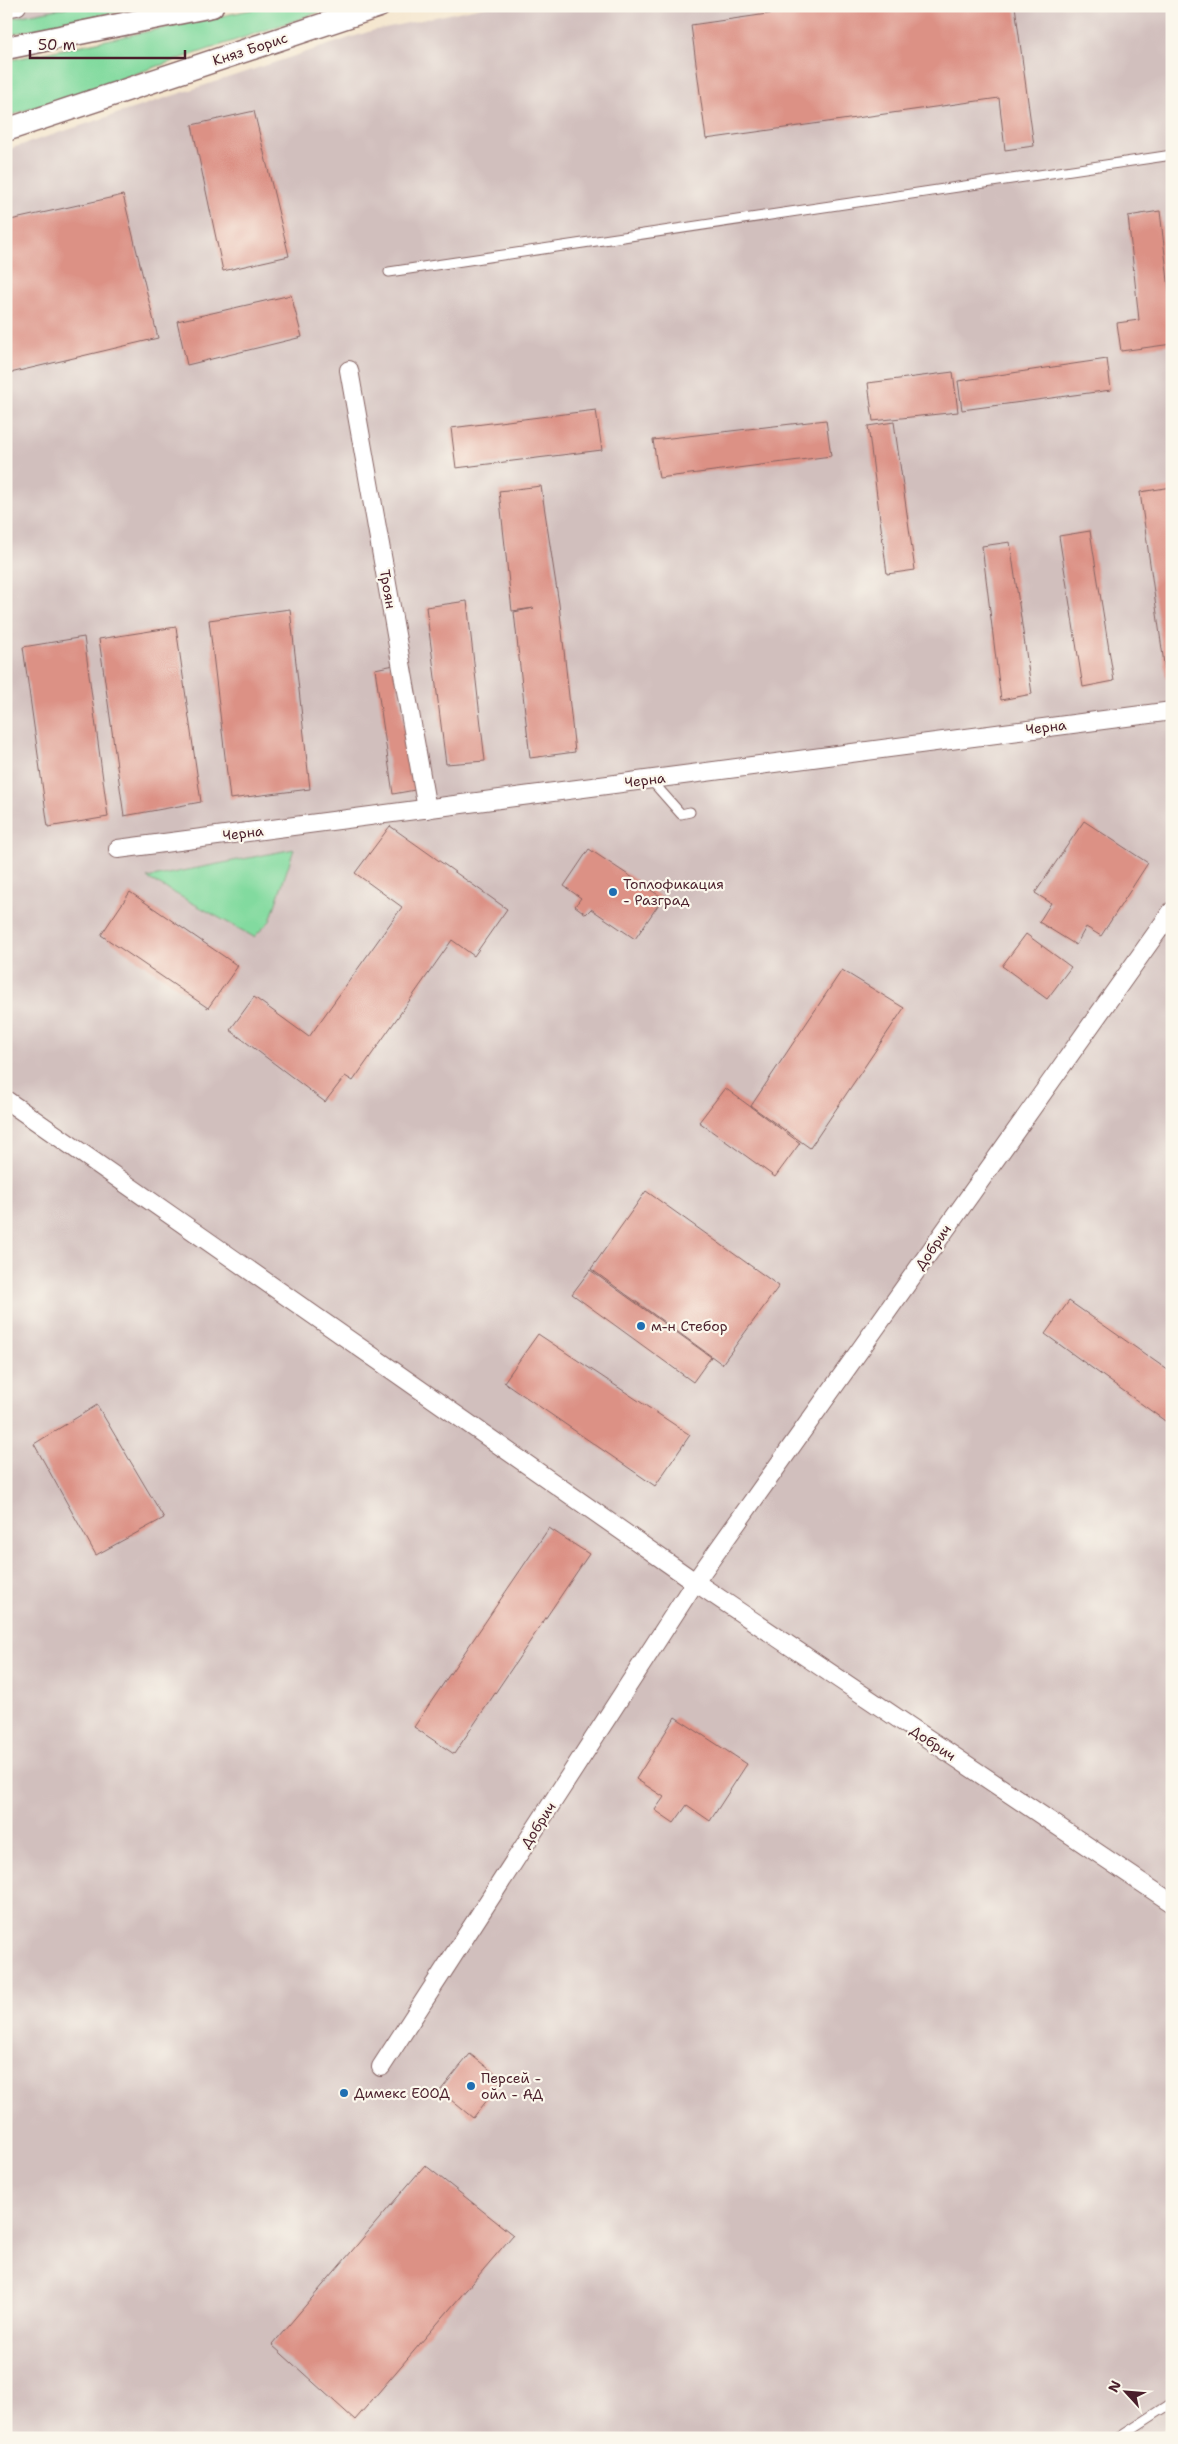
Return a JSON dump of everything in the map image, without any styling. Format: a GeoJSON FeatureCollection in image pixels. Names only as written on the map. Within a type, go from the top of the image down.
{"type":"FeatureCollection","features":[{"type":"Feature","properties":{"kind":"street"},"geometry":{"type":"LineString","coordinates":[[6,8],[17,6]]}},
{"type":"Feature","properties":{"kind":"street"},"geometry":{"type":"LineString","coordinates":[[6,48],[212,6]]}},
{"type":"Feature","properties":{"kind":"street","name":"Княз Борис"},"geometry":{"type":"LineString","coordinates":[[6,130],[379,6]]}},
{"type":"Feature","properties":{"kind":"street","name":"Троян"},"geometry":{"type":"LineString","coordinates":[[349,370],[427,809]]}},
{"type":"Feature","properties":{"kind":"street","name":"Черна"},"geometry":{"type":"LineString","coordinates":[[118,849],[1172,711]]}},
{"type":"Feature","properties":{"kind":"street","name":"Добрич"},"geometry":{"type":"LineString","coordinates":[[381,2067],[695,1582],[1172,911]]}},
{"type":"Feature","properties":{"kind":"street"},"geometry":{"type":"LineString","coordinates":[[6,1100],[695,1582]]}},
{"type":"Feature","properties":{"kind":"street","name":"Добрич"},"geometry":{"type":"LineString","coordinates":[[695,1582],[1172,1904]]}},
{"type":"Feature","properties":{"kind":"lane"},"geometry":{"type":"LineString","coordinates":[[389,272],[1172,155]]}},
{"type":"Feature","properties":{"kind":"lane"},"geometry":{"type":"LineString","coordinates":[[651,779],[680,814],[690,812]]}},
{"type":"Feature","properties":{"kind":"lane"},"geometry":{"type":"LineString","coordinates":[[1118,2438],[1172,2403]]}},
{"type":"Feature","properties":{"kind":"shaded area"},"geometry":{"type":"Polygon","coordinates":[[[6,6],[104,6],[6,24],[6,6]]]}},
{"type":"Feature","properties":{"kind":"shaded area"},"geometry":{"type":"Polygon","coordinates":[[[486,6],[1172,6],[1172,2425],[1151,2438],[6,2438],[6,150],[371,31],[486,6]]]}},
{"type":"Feature","properties":{"kind":"green space"},"geometry":{"type":"Polygon","coordinates":[[[74,6],[147,6],[6,35],[6,19],[74,6]]]}},
{"type":"Feature","properties":{"kind":"green space"},"geometry":{"type":"Polygon","coordinates":[[[269,6],[338,6],[6,117],[6,61],[269,6]]]}},
{"type":"Feature","properties":{"kind":"green space"},"geometry":{"type":"Polygon","coordinates":[[[294,849],[270,921],[254,937],[147,878],[294,849]]]}},
{"type":"Feature","properties":{"kind":"building"},"geometry":{"type":"Polygon","coordinates":[[[823,6],[1015,6],[1034,146],[1005,150],[999,98],[706,139],[691,25],[823,6]]]}},
{"type":"Feature","properties":{"kind":"building"},"geometry":{"type":"Polygon","coordinates":[[[254,111],[289,256],[223,271],[192,125],[254,111]]]}},
{"type":"Feature","properties":{"kind":"building"},"geometry":{"type":"Polygon","coordinates":[[[123,195],[158,338],[6,374],[6,221],[123,195]]]}},
{"type":"Feature","properties":{"kind":"building"},"geometry":{"type":"Polygon","coordinates":[[[1160,211],[1172,316],[1172,344],[1121,351],[1117,323],[1139,320],[1128,216],[1160,211]]]}},
{"type":"Feature","properties":{"kind":"building"},"geometry":{"type":"Polygon","coordinates":[[[291,295],[302,337],[187,365],[177,321],[291,295]]]}},
{"type":"Feature","properties":{"kind":"building"},"geometry":{"type":"Polygon","coordinates":[[[1107,359],[1111,390],[962,410],[958,381],[1107,359]]]}},
{"type":"Feature","properties":{"kind":"building"},"geometry":{"type":"Polygon","coordinates":[[[953,372],[958,412],[873,421],[868,383],[953,372]]]}},
{"type":"Feature","properties":{"kind":"building"},"geometry":{"type":"Polygon","coordinates":[[[596,410],[602,450],[456,468],[451,428],[596,410]]]}},
{"type":"Feature","properties":{"kind":"building"},"geometry":{"type":"Polygon","coordinates":[[[826,420],[831,456],[659,478],[653,440],[826,420]]]}},
{"type":"Feature","properties":{"kind":"building"},"geometry":{"type":"Polygon","coordinates":[[[894,422],[915,570],[887,574],[868,426],[894,422]]]}},
{"type":"Feature","properties":{"kind":"building"},"geometry":{"type":"Polygon","coordinates":[[[541,486],[559,604],[575,752],[530,758],[514,612],[534,608],[512,611],[499,491],[541,486]]]}},
{"type":"Feature","properties":{"kind":"building"},"geometry":{"type":"Polygon","coordinates":[[[1172,487],[1172,677],[1166,678],[1140,492],[1172,487]]]}},
{"type":"Feature","properties":{"kind":"building"},"geometry":{"type":"Polygon","coordinates":[[[1090,531],[1114,681],[1083,687],[1059,536],[1090,531]]]}},
{"type":"Feature","properties":{"kind":"building"},"geometry":{"type":"Polygon","coordinates":[[[1010,542],[1032,694],[1001,700],[982,546],[1010,542]]]}},
{"type":"Feature","properties":{"kind":"building"},"geometry":{"type":"Polygon","coordinates":[[[467,601],[485,761],[446,764],[426,607],[467,601]]]}},
{"type":"Feature","properties":{"kind":"building"},"geometry":{"type":"Polygon","coordinates":[[[290,609],[310,789],[230,799],[209,620],[290,609]]]}},
{"type":"Feature","properties":{"kind":"building"},"geometry":{"type":"Polygon","coordinates":[[[176,627],[201,802],[124,816],[99,639],[176,627]]]}},
{"type":"Feature","properties":{"kind":"building"},"geometry":{"type":"Polygon","coordinates":[[[84,637],[108,817],[48,827],[23,647],[84,637]]]}},
{"type":"Feature","properties":{"kind":"building"},"geometry":{"type":"Polygon","coordinates":[[[394,665],[415,790],[393,794],[375,669],[394,665]]]}},
{"type":"Feature","properties":{"kind":"building"},"geometry":{"type":"Polygon","coordinates":[[[1084,821],[1148,863],[1101,936],[1086,927],[1076,945],[1039,922],[1051,903],[1035,893],[1084,821]]]}},
{"type":"Feature","properties":{"kind":"building"},"geometry":{"type":"Polygon","coordinates":[[[390,826],[507,909],[474,956],[452,940],[353,1081],[345,1076],[325,1102],[230,1030],[254,997],[309,1037],[402,907],[355,873],[390,826]]]}},
{"type":"Feature","properties":{"kind":"building","name":"Топлофикация - Разград"},"geometry":{"type":"Polygon","coordinates":[[[589,849],[663,898],[635,939],[591,909],[586,914],[575,906],[581,898],[564,886],[589,849]]]}},
{"type":"Feature","properties":{"kind":"building"},"geometry":{"type":"Polygon","coordinates":[[[130,892],[238,966],[208,1008],[101,935],[130,892]]]}},
{"type":"Feature","properties":{"kind":"building"},"geometry":{"type":"Polygon","coordinates":[[[1026,934],[1071,967],[1047,999],[1002,966],[1026,934]]]}},
{"type":"Feature","properties":{"kind":"building"},"geometry":{"type":"Polygon","coordinates":[[[842,970],[904,1008],[810,1148],[751,1106],[842,970]]]}},
{"type":"Feature","properties":{"kind":"building"},"geometry":{"type":"Polygon","coordinates":[[[725,1088],[800,1143],[775,1177],[699,1122],[725,1088]]]}},
{"type":"Feature","properties":{"kind":"building"},"geometry":{"type":"Polygon","coordinates":[[[646,1191],[779,1286],[722,1364],[591,1269],[646,1191]]]}},
{"type":"Feature","properties":{"kind":"building","name":"м-н Стебор"},"geometry":{"type":"Polygon","coordinates":[[[590,1270],[711,1357],[693,1382],[572,1294],[590,1270]]]}},
{"type":"Feature","properties":{"kind":"building"},"geometry":{"type":"Polygon","coordinates":[[[1069,1301],[1172,1373],[1172,1426],[1045,1334],[1069,1301]]]}},
{"type":"Feature","properties":{"kind":"building"},"geometry":{"type":"Polygon","coordinates":[[[538,1334],[690,1435],[655,1486],[504,1382],[538,1334]]]}},
{"type":"Feature","properties":{"kind":"building"},"geometry":{"type":"Polygon","coordinates":[[[97,1405],[164,1518],[96,1555],[34,1444],[97,1405]]]}},
{"type":"Feature","properties":{"kind":"building"},"geometry":{"type":"Polygon","coordinates":[[[549,1528],[589,1554],[454,1754],[414,1727],[549,1528]]]}},
{"type":"Feature","properties":{"kind":"building"},"geometry":{"type":"Polygon","coordinates":[[[675,1717],[747,1764],[710,1821],[687,1805],[674,1823],[655,1810],[664,1797],[636,1779],[675,1717]]]}},
{"type":"Feature","properties":{"kind":"building","name":"Персей - ойл - АД"},"geometry":{"type":"Polygon","coordinates":[[[470,2054],[503,2080],[473,2118],[440,2091],[470,2054]]]}},
{"type":"Feature","properties":{"kind":"building"},"geometry":{"type":"Polygon","coordinates":[[[425,2165],[513,2235],[355,2420],[272,2345],[425,2165]]]}},
{"type":"Feature","properties":{"kind":"place","name":"Топлофикация - Разград"},"geometry":{"type":"Point","coordinates":[613,892]}},
{"type":"Feature","properties":{"kind":"place","name":"м-н Стебор"},"geometry":{"type":"Point","coordinates":[641,1326]}},
{"type":"Feature","properties":{"kind":"place","name":"Персей - ойл - АД"},"geometry":{"type":"Point","coordinates":[471,2086]}},
{"type":"Feature","properties":{"kind":"place","name":"Димекс ЕООД"},"geometry":{"type":"Point","coordinates":[344,2093]}}]}
